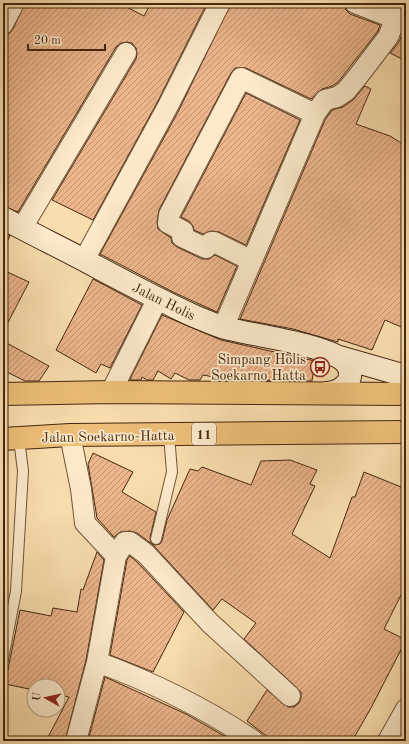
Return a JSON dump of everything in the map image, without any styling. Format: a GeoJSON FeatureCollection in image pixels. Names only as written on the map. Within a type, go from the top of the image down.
{"type":"FeatureCollection","features":[{"type":"Feature","properties":{"kind":"highway"},"geometry":{"type":"LineString","coordinates":[[3,394],[111,392],[406,394]]}},
{"type":"Feature","properties":{"kind":"highway","name":"Jalan Soekarno-Hatta"},"geometry":{"type":"LineString","coordinates":[[11,439],[70,435],[406,432]]}},
{"type":"Feature","properties":{"kind":"street"},"geometry":{"type":"LineString","coordinates":[[3,24],[14,3]]}},
{"type":"Feature","properties":{"kind":"street"},"geometry":{"type":"LineString","coordinates":[[84,260],[168,106],[220,3]]}},
{"type":"Feature","properties":{"kind":"street"},"geometry":{"type":"LineString","coordinates":[[223,328],[316,114],[325,100],[337,97],[346,91],[388,37],[399,11],[355,3]]}},
{"type":"Feature","properties":{"kind":"street"},"geometry":{"type":"LineString","coordinates":[[22,228],[126,53]]}},
{"type":"Feature","properties":{"kind":"street"},"geometry":{"type":"LineString","coordinates":[[252,261],[214,242],[211,242],[206,248],[182,237],[183,231],[181,229],[168,223],[169,215],[241,78],[316,114]]}},
{"type":"Feature","properties":{"kind":"street","name":"Jalan Holis"},"geometry":{"type":"LineString","coordinates":[[3,218],[157,300],[223,328],[299,344],[342,359],[348,365],[350,374],[349,382],[344,389],[336,393],[327,393]]}},
{"type":"Feature","properties":{"kind":"street"},"geometry":{"type":"LineString","coordinates":[[111,392],[157,300]]}},
{"type":"Feature","properties":{"kind":"street","name":"Jalan Holis"},"geometry":{"type":"LineString","coordinates":[[334,356],[406,376]]}},
{"type":"Feature","properties":{"kind":"street"},"geometry":{"type":"LineString","coordinates":[[70,435],[82,489],[85,524],[116,556]]}},
{"type":"Feature","properties":{"kind":"street"},"geometry":{"type":"LineString","coordinates":[[76,741],[97,662],[116,556],[125,542],[130,542],[146,554],[210,623],[290,696]]}},
{"type":"Feature","properties":{"kind":"street"},"geometry":{"type":"LineString","coordinates":[[97,662],[139,677],[178,696],[254,741]]}},
{"type":"Feature","properties":{"kind":"street"},"geometry":{"type":"LineString","coordinates":[[388,741],[406,709]]}},
{"type":"Feature","properties":{"kind":"lane"},"geometry":{"type":"LineString","coordinates":[[156,539],[172,472],[169,435]]}},
{"type":"Feature","properties":{"kind":"lane"},"geometry":{"type":"LineString","coordinates":[[3,659],[16,591],[23,471],[11,439]]}},
{"type":"Feature","properties":{"kind":"building"},"geometry":{"type":"Polygon","coordinates":[[[25,3],[119,3],[144,16],[151,3],[207,3],[158,101],[93,220],[52,200],[136,59],[136,48],[132,43],[127,42],[121,43],[116,47],[18,212],[3,206],[3,35],[9,34],[13,29],[25,3]]]}},
{"type":"Feature","properties":{"kind":"building"},"geometry":{"type":"Polygon","coordinates":[[[231,3],[344,3],[346,10],[350,14],[380,25],[378,31],[338,82],[332,86],[322,89],[311,99],[246,68],[235,68],[231,73],[159,210],[157,222],[158,229],[171,238],[172,243],[177,247],[202,259],[209,259],[215,255],[237,266],[217,312],[175,293],[100,254],[178,112],[231,3]]]}},
{"type":"Feature","properties":{"kind":"building"},"geometry":{"type":"Polygon","coordinates":[[[406,24],[406,61],[390,53],[399,42],[406,24]]]}},
{"type":"Feature","properties":{"kind":"building"},"geometry":{"type":"Polygon","coordinates":[[[365,86],[371,89],[356,124],[390,136],[406,146],[406,329],[385,320],[372,350],[338,339],[338,342],[293,329],[240,319],[325,120],[332,110],[343,107],[353,100],[365,86]]]}},
{"type":"Feature","properties":{"kind":"building"},"geometry":{"type":"Polygon","coordinates":[[[246,93],[300,120],[246,245],[219,232],[211,231],[203,234],[194,230],[189,221],[181,217],[246,93]]]}},
{"type":"Feature","properties":{"kind":"building"},"geometry":{"type":"Polygon","coordinates":[[[3,232],[10,236],[3,249],[3,232]]]}},
{"type":"Feature","properties":{"kind":"building"},"geometry":{"type":"Polygon","coordinates":[[[3,270],[29,282],[3,332],[3,270]]]}},
{"type":"Feature","properties":{"kind":"building"},"geometry":{"type":"Polygon","coordinates":[[[93,279],[142,305],[110,368],[101,364],[96,373],[56,350],[93,279]]]}},
{"type":"Feature","properties":{"kind":"building"},"geometry":{"type":"Polygon","coordinates":[[[162,315],[221,340],[315,361],[312,381],[229,380],[203,375],[200,380],[189,380],[175,373],[171,379],[158,371],[153,380],[147,380],[142,377],[141,380],[132,380],[130,379],[162,315]]]}},
{"type":"Feature","properties":{"kind":"building"},"geometry":{"type":"Polygon","coordinates":[[[3,341],[49,366],[39,381],[25,381],[3,370],[3,341]]]}},
{"type":"Feature","properties":{"kind":"building"},"geometry":{"type":"Polygon","coordinates":[[[93,453],[133,472],[122,492],[156,512],[150,538],[151,543],[155,545],[160,544],[162,541],[167,520],[190,469],[198,471],[202,467],[251,485],[261,461],[290,460],[317,470],[310,484],[315,486],[292,534],[330,558],[352,497],[355,497],[364,472],[406,489],[406,585],[384,629],[406,640],[352,741],[273,741],[247,721],[267,690],[288,707],[294,707],[299,703],[301,692],[244,639],[256,623],[222,599],[213,610],[153,545],[137,533],[130,531],[120,532],[114,537],[97,518],[88,464],[93,453]]]}},
{"type":"Feature","properties":{"kind":"building"},"geometry":{"type":"Polygon","coordinates":[[[97,552],[104,560],[86,660],[65,741],[46,741],[58,718],[66,718],[66,703],[69,697],[66,696],[66,678],[26,678],[26,688],[5,684],[20,610],[51,616],[53,608],[77,612],[81,589],[83,590],[97,552]]]}},
{"type":"Feature","properties":{"kind":"building"},"geometry":{"type":"Polygon","coordinates":[[[130,556],[184,612],[153,672],[110,655],[127,560],[130,556]]]}},
{"type":"Feature","properties":{"kind":"building"},"geometry":{"type":"Polygon","coordinates":[[[105,677],[186,714],[233,741],[88,741],[105,677]]]}},
{"type":"Feature","properties":{"kind":"place","name":"Simpang Holis Soekarno Hatta"},"geometry":{"type":"Point","coordinates":[320,367]}}]}
